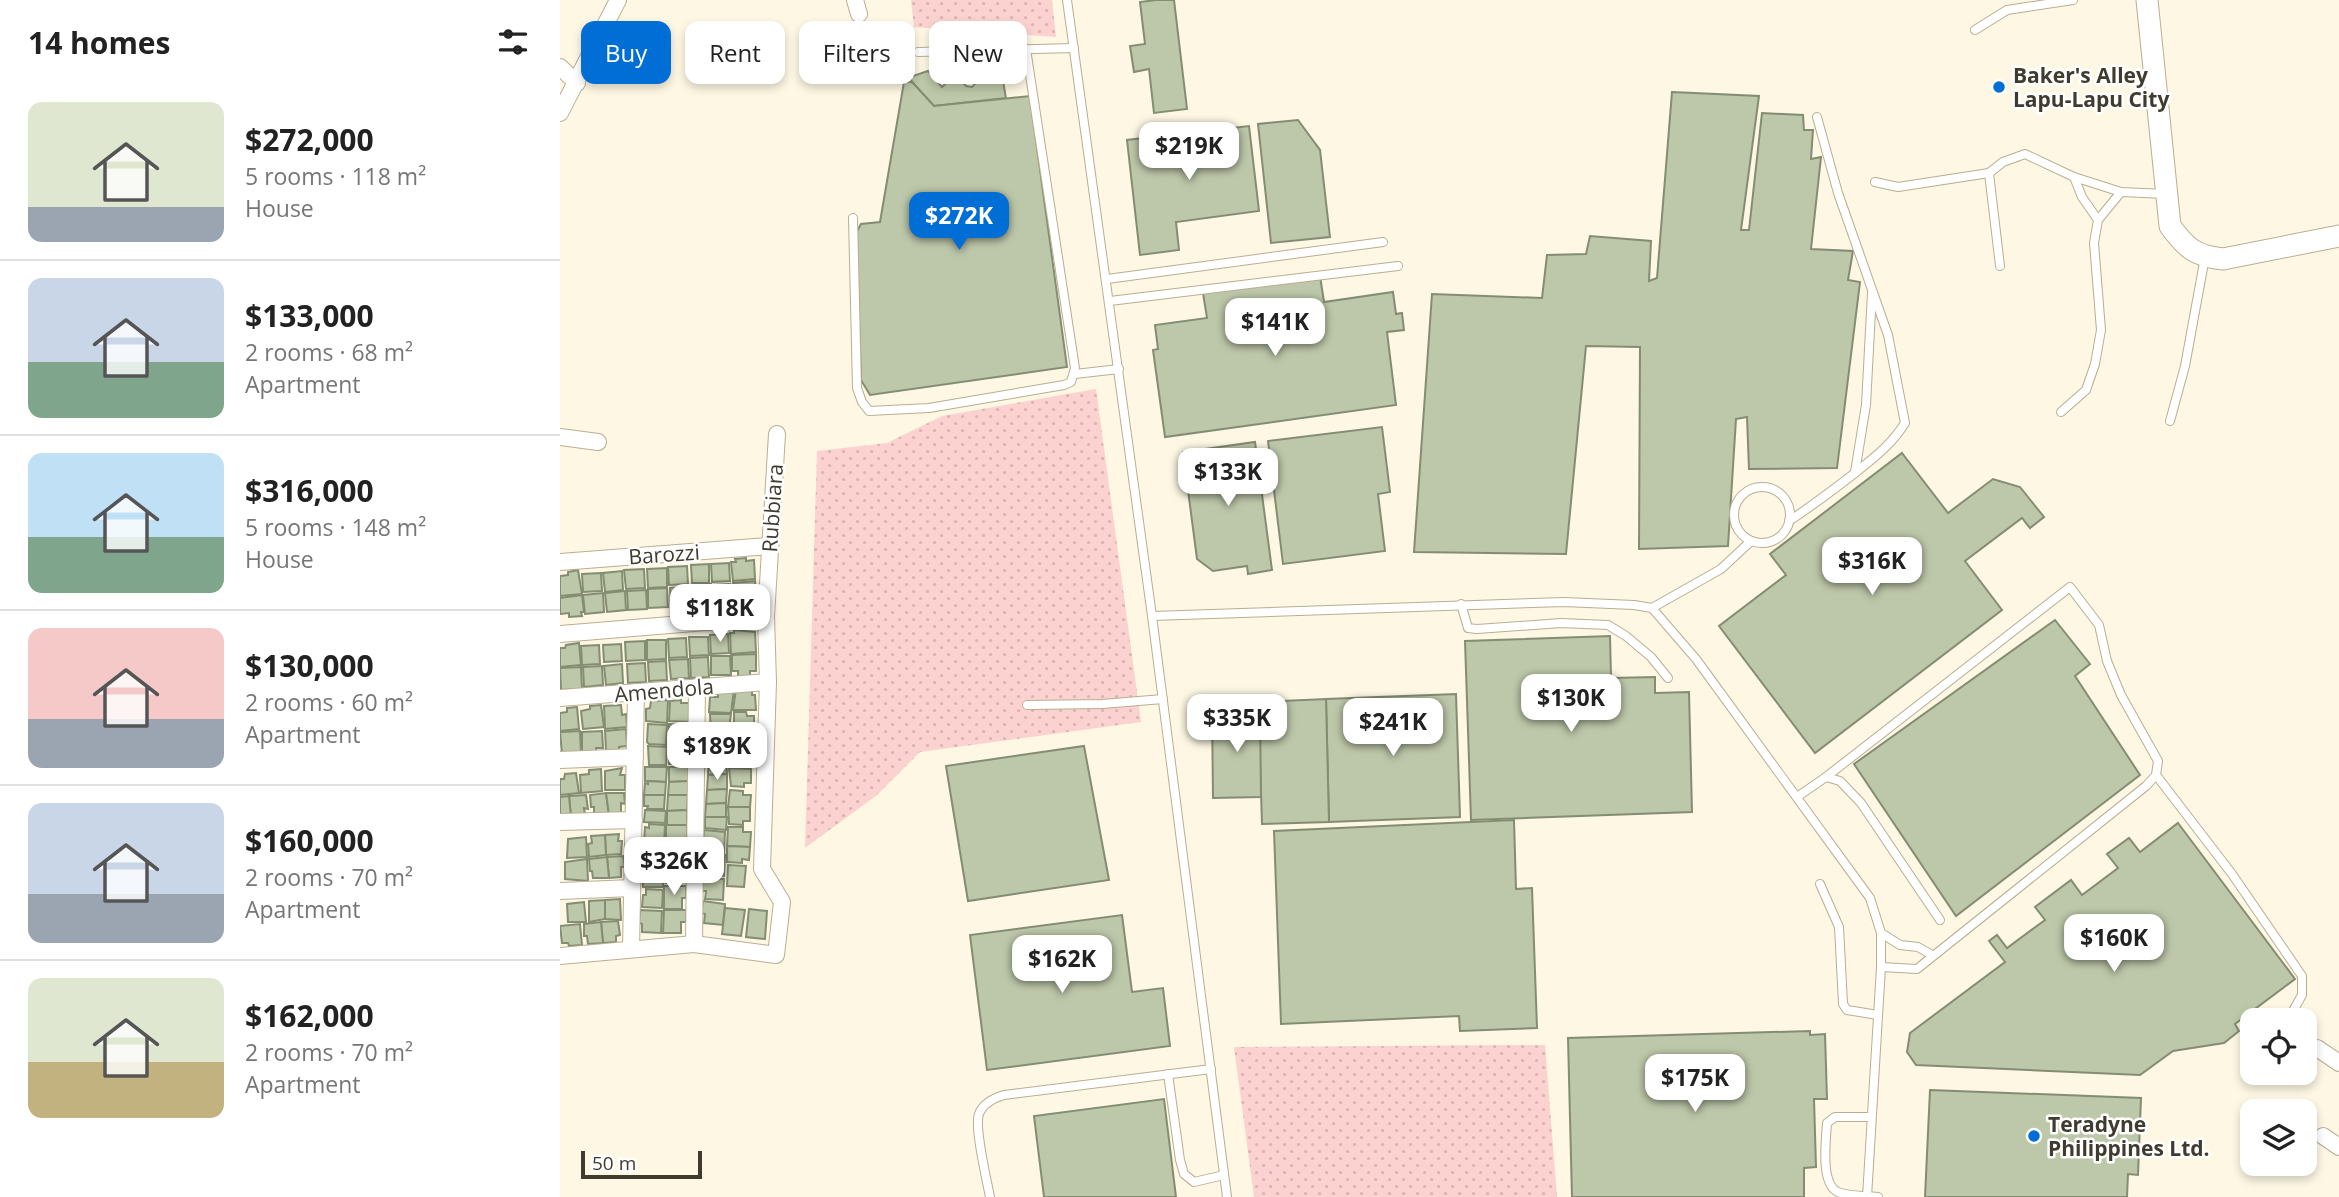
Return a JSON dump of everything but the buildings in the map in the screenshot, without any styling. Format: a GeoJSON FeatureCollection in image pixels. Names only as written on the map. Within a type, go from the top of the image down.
{"type":"FeatureCollection","features":[{"type":"Feature","properties":{"kind":"street"},"geometry":{"type":"LineString","coordinates":[[560,113],[618,0]]}},
{"type":"Feature","properties":{"kind":"street"},"geometry":{"type":"LineString","coordinates":[[2147,0],[2170,226],[2183,243],[2205,257],[2223,259],[2339,236]]}},
{"type":"Feature","properties":{"kind":"street"},"geometry":{"type":"LineString","coordinates":[[560,67],[577,83]]}},
{"type":"Feature","properties":{"kind":"street","name":"Rubbiara"},"geometry":{"type":"LineString","coordinates":[[694,944],[776,955],[782,902],[762,869],[768,682],[766,617],[777,434]]}},
{"type":"Feature","properties":{"kind":"street"},"geometry":{"type":"LineString","coordinates":[[560,437],[598,442]]}},
{"type":"Feature","properties":{"kind":"street","name":"Barozzi"},"geometry":{"type":"LineString","coordinates":[[560,562],[769,546]]}},
{"type":"Feature","properties":{"kind":"street"},"geometry":{"type":"LineString","coordinates":[[560,634],[766,617]]}},
{"type":"Feature","properties":{"kind":"street","name":"Amendola"},"geometry":{"type":"LineString","coordinates":[[560,698],[768,682]]}},
{"type":"Feature","properties":{"kind":"street"},"geometry":{"type":"LineString","coordinates":[[560,956],[694,944],[698,687]]}},
{"type":"Feature","properties":{"kind":"street"},"geometry":{"type":"LineString","coordinates":[[631,949],[636,692]]}},
{"type":"Feature","properties":{"kind":"street"},"geometry":{"type":"LineString","coordinates":[[560,760],[635,757]]}},
{"type":"Feature","properties":{"kind":"street"},"geometry":{"type":"LineString","coordinates":[[560,822],[634,820]]}},
{"type":"Feature","properties":{"kind":"street"},"geometry":{"type":"LineString","coordinates":[[560,891],[632,888]]}},
{"type":"Feature","properties":{"kind":"street"},"geometry":{"type":"LineString","coordinates":[[2318,1048],[2339,1063]]}},
{"type":"Feature","properties":{"kind":"street"},"geometry":{"type":"LineString","coordinates":[[2323,1136],[2339,1147]]}},
{"type":"Feature","properties":{"kind":"lane"},"geometry":{"type":"LineString","coordinates":[[1067,0],[1110,301],[1227,1197]]}},
{"type":"Feature","properties":{"kind":"lane"},"geometry":{"type":"LineString","coordinates":[[1975,30],[2007,10],[2073,0]]}},
{"type":"Feature","properties":{"kind":"lane"},"geometry":{"type":"LineString","coordinates":[[1027,49],[1074,48]]}},
{"type":"Feature","properties":{"kind":"lane"},"geometry":{"type":"LineString","coordinates":[[918,52],[929,52]]}},
{"type":"Feature","properties":{"kind":"lane"},"geometry":{"type":"LineString","coordinates":[[853,218],[857,388],[869,411],[929,408],[1064,386],[1072,382],[1075,374],[1062,276],[1027,56]]}},
{"type":"Feature","properties":{"kind":"lane"},"geometry":{"type":"LineString","coordinates":[[1789,522],[1788,506],[1779,493],[1764,488],[1749,491],[1738,502],[1734,517],[1739,531],[1751,541],[1759,543],[1774,540],[1781,535],[1789,522],[1879,455],[1895,439],[1905,423],[1888,335],[1873,286],[1838,193],[1817,117]]}},
{"type":"Feature","properties":{"kind":"lane"},"geometry":{"type":"LineString","coordinates":[[1875,181],[1898,187],[1989,173],[2003,162],[2025,154],[2074,177],[2121,192],[2166,194]]}},
{"type":"Feature","properties":{"kind":"lane"},"geometry":{"type":"LineString","coordinates":[[1989,173],[2000,266]]}},
{"type":"Feature","properties":{"kind":"lane"},"geometry":{"type":"LineString","coordinates":[[2074,177],[2082,197],[2098,220]]}},
{"type":"Feature","properties":{"kind":"lane"},"geometry":{"type":"LineString","coordinates":[[2061,412],[2086,390],[2095,364],[2101,330],[2094,243],[2098,220],[2121,192]]}},
{"type":"Feature","properties":{"kind":"lane"},"geometry":{"type":"LineString","coordinates":[[1107,279],[1383,242]]}},
{"type":"Feature","properties":{"kind":"lane"},"geometry":{"type":"LineString","coordinates":[[2170,422],[2186,366],[2205,257]]}},
{"type":"Feature","properties":{"kind":"lane"},"geometry":{"type":"LineString","coordinates":[[1110,301],[1398,266]]}},
{"type":"Feature","properties":{"kind":"lane"},"geometry":{"type":"LineString","coordinates":[[1855,472],[1866,405],[1873,286]]}},
{"type":"Feature","properties":{"kind":"lane"},"geometry":{"type":"LineString","coordinates":[[1075,374],[1119,369]]}},
{"type":"Feature","properties":{"kind":"lane"},"geometry":{"type":"LineString","coordinates":[[1653,608],[1721,569],[1751,541]]}},
{"type":"Feature","properties":{"kind":"lane"},"geometry":{"type":"LineString","coordinates":[[1797,797],[2070,587],[2099,625],[2108,661],[2121,695],[2158,761],[2156,775],[2146,786],[1917,969],[1881,967]]}},
{"type":"Feature","properties":{"kind":"lane"},"geometry":{"type":"LineString","coordinates":[[1152,616],[1564,602],[1634,604],[1653,608],[1696,659],[1870,898],[1881,933],[1881,967],[1867,1196]]}},
{"type":"Feature","properties":{"kind":"lane"},"geometry":{"type":"LineString","coordinates":[[1461,604],[1468,628],[1561,623],[1608,625],[1651,657],[1668,678]]}},
{"type":"Feature","properties":{"kind":"lane"},"geometry":{"type":"LineString","coordinates":[[1027,705],[1102,704],[1163,699]]}},
{"type":"Feature","properties":{"kind":"lane"},"geometry":{"type":"LineString","coordinates":[[2156,775],[2232,874],[2302,976],[2302,995],[2295,1008]]}},
{"type":"Feature","properties":{"kind":"lane"},"geometry":{"type":"LineString","coordinates":[[1826,777],[1840,781],[1861,803],[1940,920]]}},
{"type":"Feature","properties":{"kind":"lane"},"geometry":{"type":"LineString","coordinates":[[1820,884],[1839,927],[1843,1004],[1847,1010],[1878,1015]]}},
{"type":"Feature","properties":{"kind":"lane"},"geometry":{"type":"LineString","coordinates":[[1881,933],[1900,945],[1918,947],[1932,955]]}},
{"type":"Feature","properties":{"kind":"lane"},"geometry":{"type":"LineString","coordinates":[[990,1197],[978,1115],[990,1099],[1210,1069]]}},
{"type":"Feature","properties":{"kind":"lane"},"geometry":{"type":"LineString","coordinates":[[1168,1074],[1184,1174],[1194,1182],[1224,1175]]}},
{"type":"Feature","properties":{"kind":"lane"},"geometry":{"type":"LineString","coordinates":[[1871,1117],[1835,1117],[1827,1123],[1826,1176],[1832,1188],[1839,1192],[1878,1197]]}},
{"type":"Feature","properties":{"kind":"shaded area"},"geometry":{"type":"Polygon","coordinates":[[[911,0],[1052,0],[1056,37],[1027,35],[1027,21],[929,21],[929,28],[915,27],[911,0]]]}},
{"type":"Feature","properties":{"kind":"shaded area"},"geometry":{"type":"Polygon","coordinates":[[[1096,389],[1141,722],[920,752],[877,795],[805,848],[817,451],[887,443],[942,416],[1096,389]]]}},
{"type":"Feature","properties":{"kind":"shaded area"},"geometry":{"type":"Polygon","coordinates":[[[1545,1045],[1557,1197],[1254,1197],[1234,1047],[1545,1045]]]}},
{"type":"Feature","properties":{"kind":"place","name":"Baker's Alley Lapu-Lapu City"},"geometry":{"type":"Point","coordinates":[1999,87]}},
{"type":"Feature","properties":{"kind":"place","name":"Teradyne Philippines Ltd."},"geometry":{"type":"Point","coordinates":[2034,1136]}}]}
